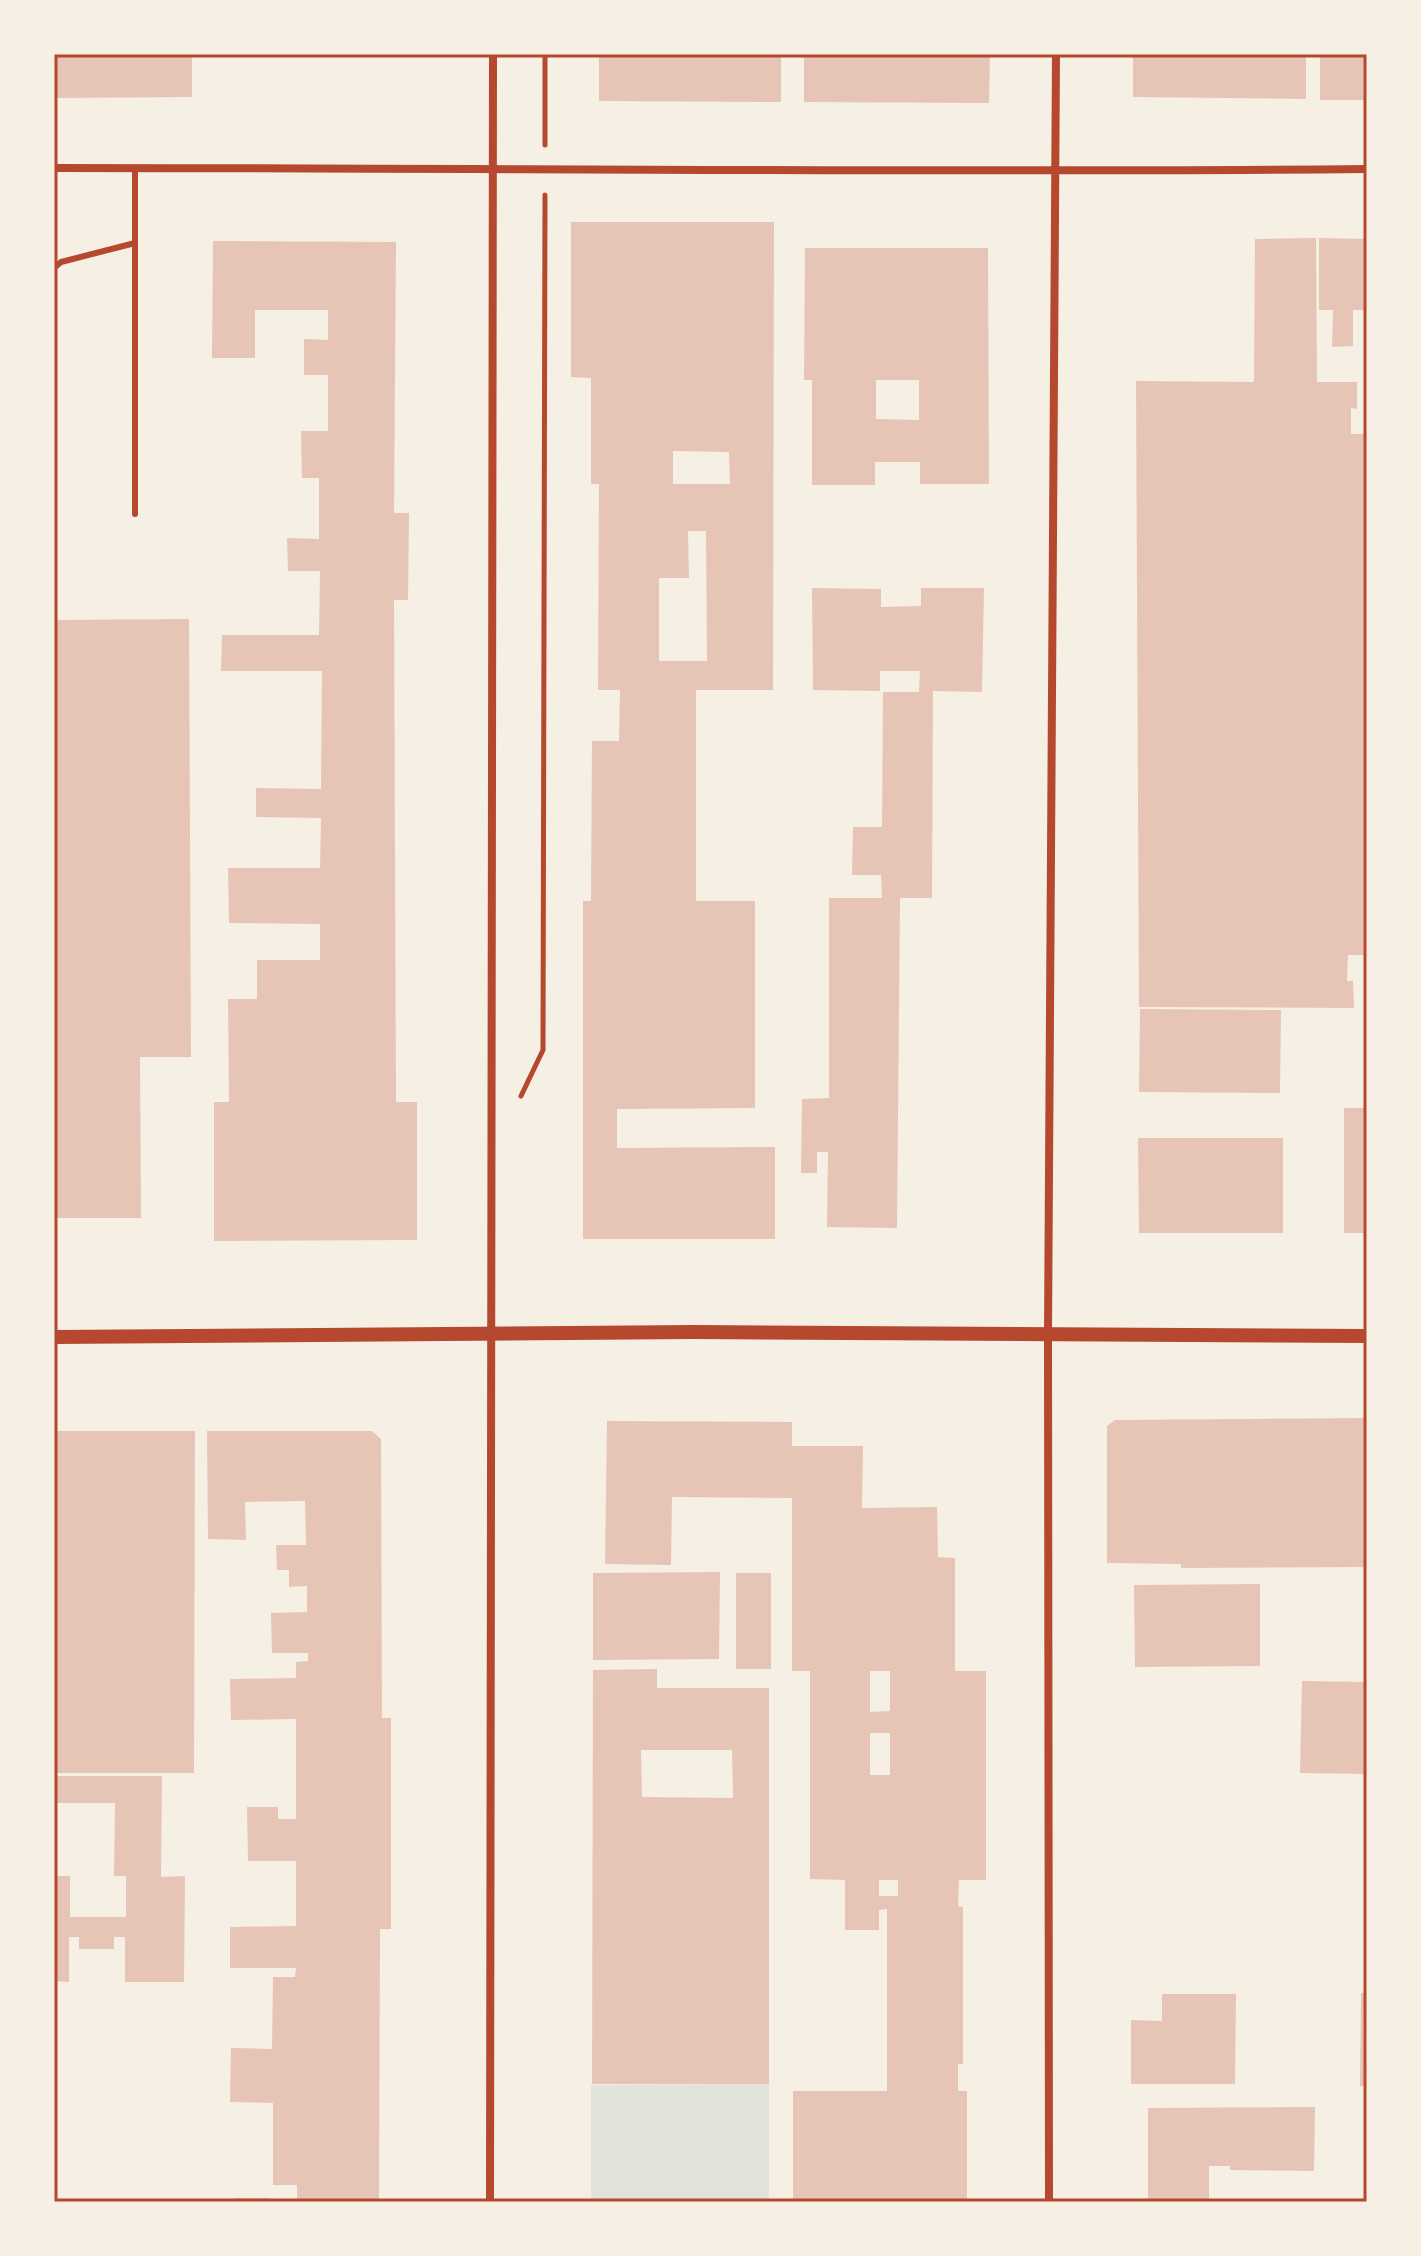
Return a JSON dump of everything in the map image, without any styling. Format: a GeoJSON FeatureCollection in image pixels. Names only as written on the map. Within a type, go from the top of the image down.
{"type":"FeatureCollection","features":[{"type":"Feature","properties":{"kind":"street"},"geometry":{"type":"LineString","coordinates":[[490,2202],[493,54]]}},
{"type":"Feature","properties":{"kind":"street"},"geometry":{"type":"LineString","coordinates":[[1049,2202],[1048,1334],[1056,54]]}},
{"type":"Feature","properties":{"kind":"street"},"geometry":{"type":"LineString","coordinates":[[54,168],[493,167],[1056,172],[1367,169]]}},
{"type":"Feature","properties":{"kind":"street"},"geometry":{"type":"LineString","coordinates":[[54,1337],[493,1333],[1367,1336]]}},
{"type":"Feature","properties":{"kind":"lane"},"geometry":{"type":"LineString","coordinates":[[135,168],[135,514]]}},
{"type":"Feature","properties":{"kind":"lane"},"geometry":{"type":"LineString","coordinates":[[54,268],[61,262],[135,243]]}},
{"type":"Feature","properties":{"kind":"path"},"geometry":{"type":"LineString","coordinates":[[518,1102],[543,1050],[545,54]]}},
{"type":"Feature","properties":{"kind":"shaded area"},"geometry":{"type":"Polygon","coordinates":[[[769,2084],[769,2202],[591,2202],[591,2085],[769,2084]]]}},
{"type":"Feature","properties":{"kind":"building"},"geometry":{"type":"Polygon","coordinates":[[[54,54],[192,54],[192,97],[54,98],[54,54]]]}},
{"type":"Feature","properties":{"kind":"building"},"geometry":{"type":"Polygon","coordinates":[[[599,54],[781,54],[781,102],[599,101],[599,54]]]}},
{"type":"Feature","properties":{"kind":"building"},"geometry":{"type":"Polygon","coordinates":[[[804,54],[990,54],[989,103],[804,102],[804,54]]]}},
{"type":"Feature","properties":{"kind":"building"},"geometry":{"type":"Polygon","coordinates":[[[1133,54],[1306,54],[1306,99],[1133,97],[1133,54]]]}},
{"type":"Feature","properties":{"kind":"building"},"geometry":{"type":"Polygon","coordinates":[[[1320,54],[1367,54],[1367,100],[1320,100],[1320,54]]]}},
{"type":"Feature","properties":{"kind":"building"},"geometry":{"type":"Polygon","coordinates":[[[571,222],[774,222],[773,690],[696,690],[696,901],[755,901],[755,1108],[617,1109],[617,1148],[775,1147],[775,1239],[583,1239],[583,901],[591,901],[592,741],[619,741],[620,690],[598,690],[599,484],[591,484],[591,378],[571,377],[571,222]],[[673,451],[673,484],[730,484],[729,452],[673,451]],[[688,531],[689,578],[659,578],[659,661],[707,661],[706,531],[688,531]]]}},
{"type":"Feature","properties":{"kind":"building"},"geometry":{"type":"Polygon","coordinates":[[[1316,238],[1317,382],[1357,382],[1357,409],[1351,408],[1351,434],[1367,434],[1367,955],[1348,955],[1347,981],[1353,981],[1354,1008],[1139,1007],[1136,381],[1254,382],[1255,239],[1316,238]]]}},
{"type":"Feature","properties":{"kind":"building"},"geometry":{"type":"Polygon","coordinates":[[[1319,238],[1367,239],[1367,310],[1353,310],[1353,346],[1332,347],[1333,310],[1319,310],[1319,238]]]}},
{"type":"Feature","properties":{"kind":"building"},"geometry":{"type":"Polygon","coordinates":[[[213,241],[396,242],[394,513],[409,513],[408,600],[394,600],[396,1102],[417,1102],[417,1240],[214,1241],[214,1102],[229,1102],[228,999],[257,999],[257,960],[320,960],[320,924],[229,923],[228,868],[320,868],[321,818],[256,817],[256,788],[321,789],[322,671],[221,671],[222,635],[319,635],[320,571],[288,571],[287,538],[319,539],[319,478],[302,478],[301,431],[328,431],[328,375],[304,375],[304,339],[328,340],[328,310],[255,310],[255,358],[212,358],[213,241]]]}},
{"type":"Feature","properties":{"kind":"building"},"geometry":{"type":"Polygon","coordinates":[[[805,248],[988,248],[989,484],[920,484],[920,462],[875,462],[875,485],[812,485],[812,380],[804,380],[805,248]],[[876,380],[876,419],[919,420],[919,380],[876,380]]]}},
{"type":"Feature","properties":{"kind":"building"},"geometry":{"type":"Polygon","coordinates":[[[812,588],[881,589],[881,607],[921,606],[921,588],[984,588],[982,692],[933,691],[932,898],[900,898],[897,1228],[827,1227],[828,1152],[817,1152],[817,1173],[801,1173],[802,1099],[829,1098],[829,898],[882,898],[881,875],[852,875],[853,827],[882,827],[883,692],[919,692],[920,671],[880,671],[880,691],[813,690],[812,588]]]}},
{"type":"Feature","properties":{"kind":"building"},"geometry":{"type":"Polygon","coordinates":[[[189,619],[191,1057],[140,1057],[141,1218],[54,1218],[54,620],[189,619]]]}},
{"type":"Feature","properties":{"kind":"building"},"geometry":{"type":"Polygon","coordinates":[[[1140,1009],[1281,1010],[1280,1093],[1139,1092],[1140,1009]]]}},
{"type":"Feature","properties":{"kind":"building"},"geometry":{"type":"Polygon","coordinates":[[[1344,1108],[1367,1108],[1367,1233],[1344,1233],[1344,1108]]]}},
{"type":"Feature","properties":{"kind":"building"},"geometry":{"type":"Polygon","coordinates":[[[1138,1138],[1283,1138],[1283,1233],[1139,1233],[1138,1138]]]}},
{"type":"Feature","properties":{"kind":"building"},"geometry":{"type":"Polygon","coordinates":[[[1367,1418],[1367,1567],[1181,1568],[1181,1564],[1107,1563],[1107,1426],[1115,1420],[1367,1418]]]}},
{"type":"Feature","properties":{"kind":"building"},"geometry":{"type":"Polygon","coordinates":[[[607,1421],[792,1422],[792,1446],[863,1446],[862,1508],[937,1507],[938,1557],[955,1558],[955,1671],[986,1671],[986,1880],[959,1880],[958,1906],[963,1907],[963,2064],[958,2064],[958,2091],[967,2091],[967,2202],[793,2202],[793,2091],[887,2091],[887,1909],[879,1910],[879,1930],[845,1930],[845,1880],[810,1879],[810,1671],[792,1671],[792,1498],[672,1497],[671,1565],[605,1564],[607,1421]],[[870,1671],[870,1712],[890,1711],[890,1671],[870,1671]],[[870,1733],[870,1775],[890,1775],[890,1733],[870,1733]],[[879,1880],[879,1896],[898,1896],[898,1880],[879,1880]]]}},
{"type":"Feature","properties":{"kind":"building"},"geometry":{"type":"Polygon","coordinates":[[[54,1431],[195,1431],[194,1773],[54,1773],[54,1431]]]}},
{"type":"Feature","properties":{"kind":"building"},"geometry":{"type":"Polygon","coordinates":[[[207,1431],[372,1431],[381,1439],[382,1718],[391,1718],[391,1929],[380,1929],[379,2202],[297,2202],[297,2185],[273,2185],[273,2103],[230,2102],[231,2048],[272,2049],[273,1977],[295,1977],[296,1968],[230,1968],[230,1927],[296,1926],[296,1861],[248,1861],[247,1807],[278,1807],[278,1819],[296,1819],[296,1719],[231,1720],[230,1679],[296,1678],[296,1662],[308,1661],[308,1653],[272,1653],[271,1613],[307,1612],[307,1586],[289,1587],[289,1570],[277,1570],[276,1545],[306,1545],[305,1501],[245,1502],[246,1540],[208,1539],[207,1431]]]}},
{"type":"Feature","properties":{"kind":"building"},"geometry":{"type":"Polygon","coordinates":[[[720,1572],[719,1659],[593,1660],[593,1573],[720,1572]]]}},
{"type":"Feature","properties":{"kind":"building"},"geometry":{"type":"Polygon","coordinates":[[[736,1573],[771,1573],[771,1669],[736,1669],[736,1573]]]}},
{"type":"Feature","properties":{"kind":"building"},"geometry":{"type":"Polygon","coordinates":[[[1260,1584],[1260,1666],[1135,1667],[1134,1585],[1260,1584]]]}},
{"type":"Feature","properties":{"kind":"building"},"geometry":{"type":"Polygon","coordinates":[[[657,1669],[657,1688],[769,1688],[769,2084],[592,2084],[593,1670],[657,1669]],[[641,1750],[642,1797],[733,1798],[732,1750],[641,1750]]]}},
{"type":"Feature","properties":{"kind":"building"},"geometry":{"type":"Polygon","coordinates":[[[1302,1681],[1367,1682],[1367,1774],[1300,1773],[1302,1681]]]}},
{"type":"Feature","properties":{"kind":"building"},"geometry":{"type":"Polygon","coordinates":[[[54,1776],[162,1776],[161,1877],[185,1876],[184,1982],[125,1982],[125,1937],[114,1937],[114,1949],[79,1949],[79,1937],[69,1937],[69,1982],[54,1981],[54,1876],[70,1876],[70,1917],[126,1917],[126,1876],[114,1876],[115,1803],[57,1803],[57,1844],[54,1844],[54,1776]]]}},
{"type":"Feature","properties":{"kind":"building"},"geometry":{"type":"Polygon","coordinates":[[[1361,1993],[1367,1993],[1367,2086],[1360,2086],[1361,1993]]]}},
{"type":"Feature","properties":{"kind":"building"},"geometry":{"type":"Polygon","coordinates":[[[1162,1994],[1236,1994],[1235,2084],[1131,2084],[1131,2020],[1162,2021],[1162,1994]]]}},
{"type":"Feature","properties":{"kind":"building"},"geometry":{"type":"Polygon","coordinates":[[[1315,2107],[1314,2171],[1230,2170],[1230,2166],[1209,2166],[1209,2202],[1148,2202],[1148,2108],[1315,2107]]]}},
{"type":"Feature","properties":{"kind":"building"},"geometry":{"type":"Polygon","coordinates":[[[234,2198],[269,2198],[270,2202],[234,2202],[234,2198]]]}}]}
